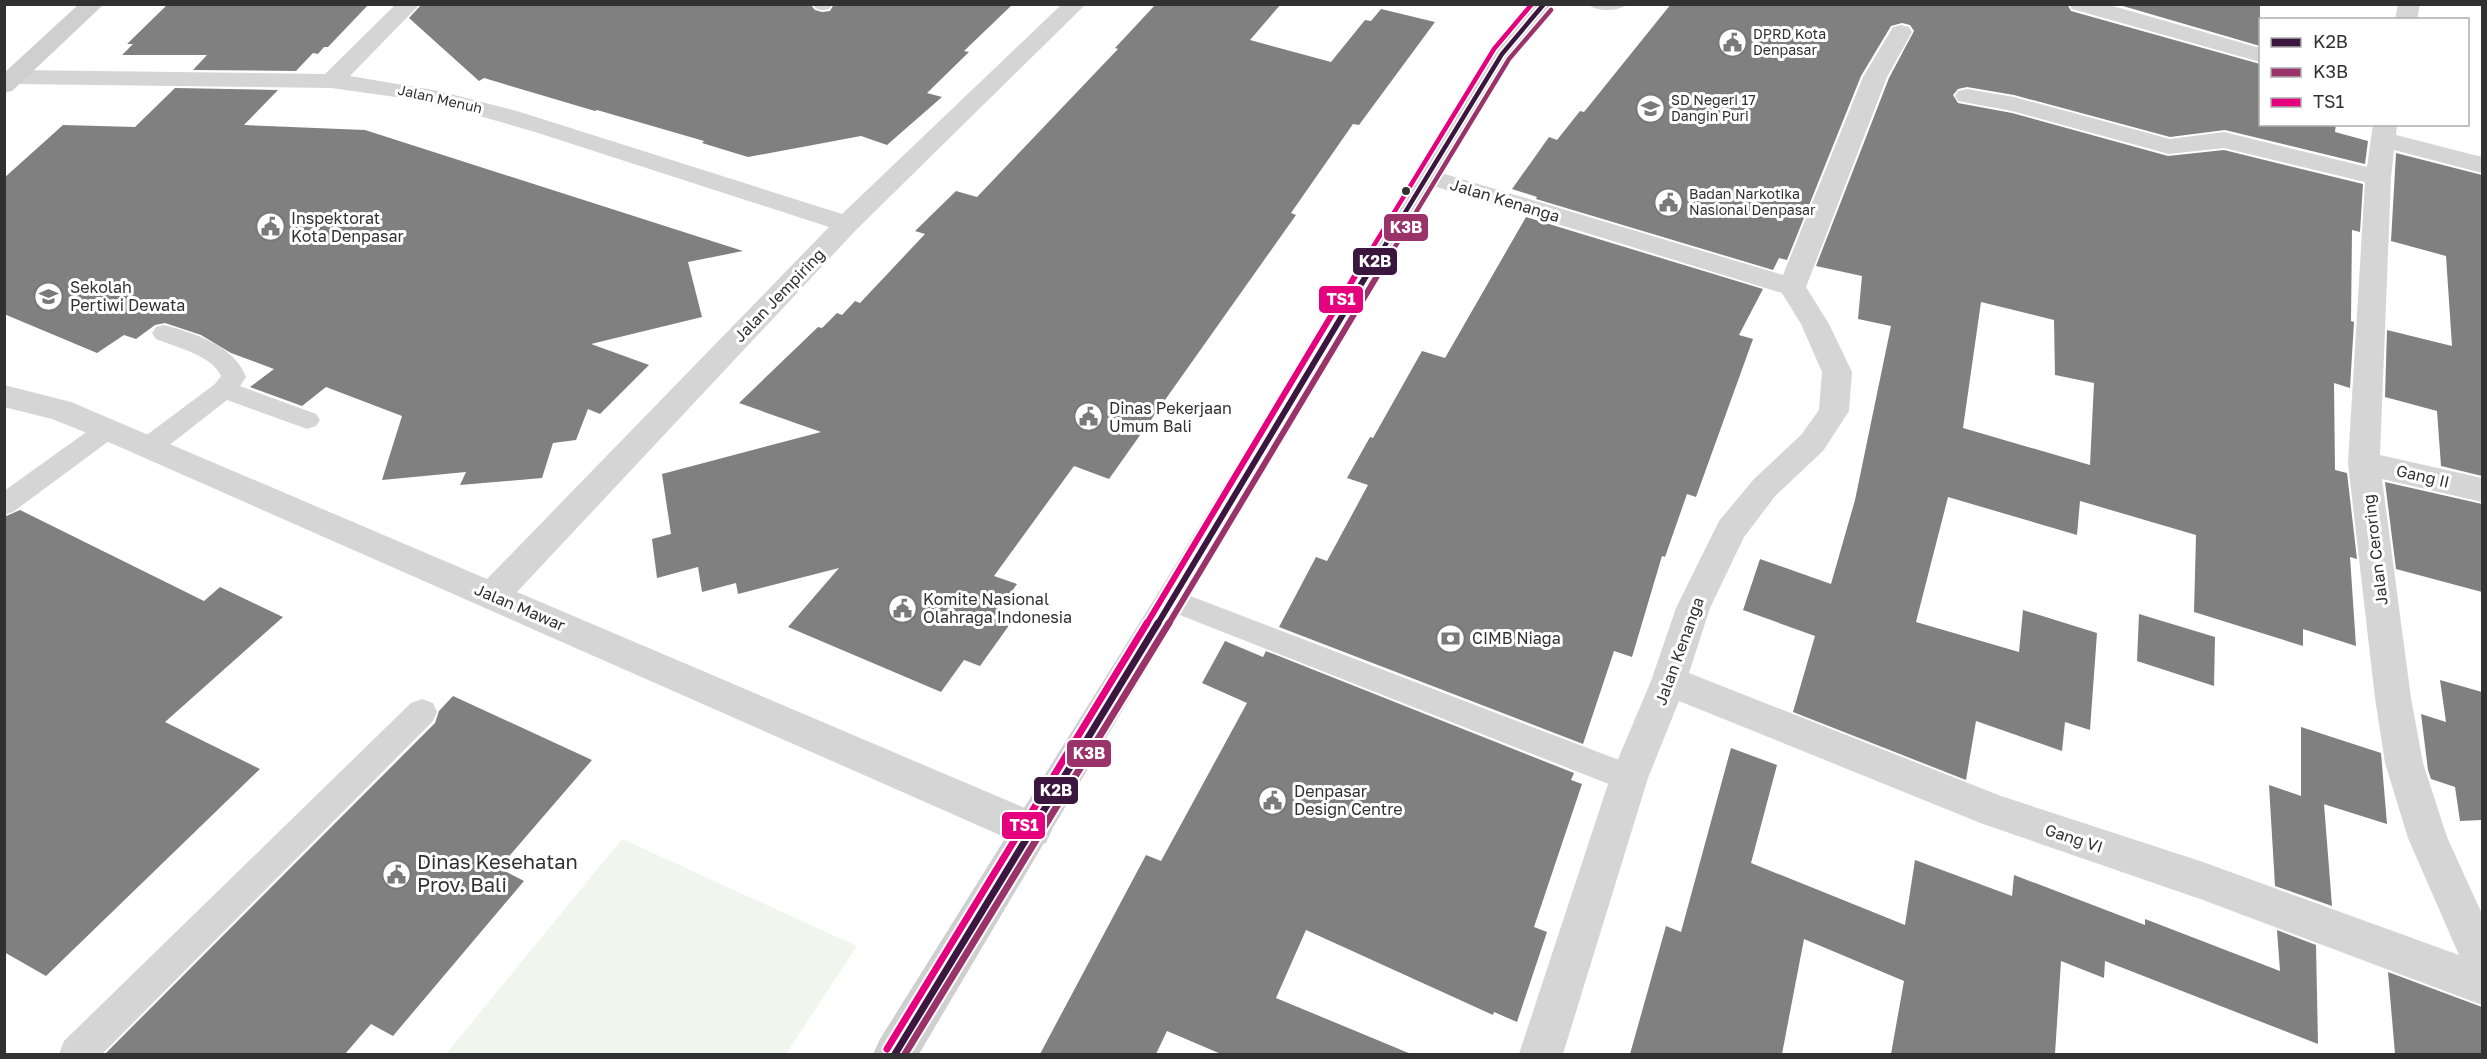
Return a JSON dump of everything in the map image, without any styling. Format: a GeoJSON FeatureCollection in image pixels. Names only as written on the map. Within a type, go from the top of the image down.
{"type":"FeatureCollection","features":[{"type":"Feature","properties":{"kind":"street"},"geometry":{"type":"LineString","coordinates":[[10,81],[93,4]]}},
{"type":"Feature","properties":{"kind":"street"},"geometry":{"type":"LineString","coordinates":[[331,81],[409,4]]}},
{"type":"Feature","properties":{"kind":"street","name":"Jalan Jempiring"},"geometry":{"type":"LineString","coordinates":[[493,595],[847,224],[1075,4]]}},
{"type":"Feature","properties":{"kind":"street"},"geometry":{"type":"LineString","coordinates":[[895,1054],[1172,600],[1426,176],[1502,54],[1544,4]]}},
{"type":"Feature","properties":{"kind":"street"},"geometry":{"type":"LineString","coordinates":[[2080,4],[2259,55]]}},
{"type":"Feature","properties":{"kind":"street"},"geometry":{"type":"LineString","coordinates":[[1792,287],[1875,77],[1901,32]]}},
{"type":"Feature","properties":{"kind":"street","name":"Jalan Menuh"},"geometry":{"type":"LineString","coordinates":[[10,81],[331,81],[380,85],[424,93],[516,117],[847,224]]}},
{"type":"Feature","properties":{"kind":"street"},"geometry":{"type":"LineString","coordinates":[[1967,96],[2014,104],[2169,146],[2180,148],[2224,140],[2378,178]]}},
{"type":"Feature","properties":{"kind":"street"},"geometry":{"type":"LineString","coordinates":[[2383,132],[2482,165]]}},
{"type":"Feature","properties":{"kind":"street","name":"Jalan Ceroring"},"geometry":{"type":"LineString","coordinates":[[2383,132],[2378,178],[2364,463],[2393,698],[2404,763],[2428,838],[2482,958]]}},
{"type":"Feature","properties":{"kind":"street","name":"Jalan Kenanga"},"geometry":{"type":"LineString","coordinates":[[1426,176],[1792,287],[1815,324],[1837,372],[1834,411],[1812,443],[1765,487],[1731,530],[1693,608],[1669,681],[1629,778],[1541,1054]]}},
{"type":"Feature","properties":{"kind":"street","name":"Jalan Mawar"},"geometry":{"type":"LineString","coordinates":[[4,396],[60,410],[108,429],[1032,830]]}},
{"type":"Feature","properties":{"kind":"street","name":"Gang II"},"geometry":{"type":"LineString","coordinates":[[2364,463],[2482,490]]}},
{"type":"Feature","properties":{"kind":"street","name":"Gang VI"},"geometry":{"type":"LineString","coordinates":[[1669,681],[1997,812],[2203,881],[2482,984]]}},
{"type":"Feature","properties":{"kind":"lane"},"geometry":{"type":"LineString","coordinates":[[1597,4],[1618,4]]}},
{"type":"Feature","properties":{"kind":"lane"},"geometry":{"type":"LineString","coordinates":[[148,447],[224,390],[234,377],[234,370],[218,356],[164,333]]}},
{"type":"Feature","properties":{"kind":"lane"},"geometry":{"type":"LineString","coordinates":[[224,390],[307,420]]}},
{"type":"Feature","properties":{"kind":"lane"},"geometry":{"type":"LineString","coordinates":[[4,505],[108,429]]}},
{"type":"Feature","properties":{"kind":"lane"},"geometry":{"type":"LineString","coordinates":[[1172,600],[1629,778]]}},
{"type":"Feature","properties":{"kind":"lane"},"geometry":{"type":"LineString","coordinates":[[77,1054],[422,712]]}},
{"type":"Feature","properties":{"kind":"shaded area"},"geometry":{"type":"Polygon","coordinates":[[[622,839],[857,946],[786,1054],[446,1054],[622,839]]]}},
{"type":"Feature","properties":{"kind":"building"},"geometry":{"type":"Polygon","coordinates":[[[168,4],[369,4],[328,47],[324,47],[318,54],[313,53],[296,71],[193,70],[207,55],[122,55],[133,44],[127,44],[168,4]]]}},
{"type":"Feature","properties":{"kind":"building"},"geometry":{"type":"Polygon","coordinates":[[[422,4],[810,4],[815,10],[822,12],[830,11],[834,4],[1013,4],[964,51],[969,52],[927,93],[942,97],[887,145],[861,136],[748,157],[702,143],[704,141],[484,78],[479,81],[409,18],[422,4]]]}},
{"type":"Feature","properties":{"kind":"building"},"geometry":{"type":"Polygon","coordinates":[[[1156,4],[1281,4],[1250,40],[1331,62],[1365,20],[1371,21],[1381,9],[1435,22],[1359,125],[1353,124],[1291,213],[1296,215],[1109,479],[1074,466],[994,576],[1017,584],[993,618],[1010,624],[980,666],[964,660],[941,692],[788,627],[839,568],[738,594],[736,583],[702,592],[698,567],[657,578],[652,539],[671,534],[662,474],[821,432],[739,403],[818,327],[822,328],[837,313],[842,315],[855,301],[860,303],[925,234],[915,231],[956,191],[977,197],[1118,49],[1115,48],[1156,4]]]}},
{"type":"Feature","properties":{"kind":"building"},"geometry":{"type":"Polygon","coordinates":[[[1671,4],[2067,4],[2071,11],[2259,64],[2259,126],[2336,126],[2335,132],[2368,141],[2365,164],[2225,130],[2170,137],[2014,95],[1967,87],[1958,89],[1953,95],[1958,103],[2012,113],[2168,156],[2224,150],[2363,184],[2360,232],[2352,230],[2351,321],[2354,322],[2350,388],[2334,383],[2335,470],[2347,473],[2357,559],[2350,557],[2356,646],[2303,629],[2303,646],[2194,612],[2196,535],[2080,501],[2077,535],[1948,497],[1916,622],[2019,652],[2023,610],[2097,633],[2090,730],[2065,722],[2062,751],[1976,721],[1966,780],[1793,712],[1815,636],[1743,610],[1760,559],[1831,584],[1855,500],[1891,326],[1858,319],[1862,276],[1816,266],[1889,78],[1914,31],[1910,25],[1902,23],[1891,26],[1861,76],[1787,260],[1779,258],[1773,270],[1536,199],[1537,197],[1512,189],[1549,137],[1557,140],[1580,111],[1584,112],[1671,4]],[[1981,302],[1963,428],[2090,465],[2094,383],[2055,375],[2054,320],[1981,302]]]}},
{"type":"Feature","properties":{"kind":"building"},"geometry":{"type":"Polygon","coordinates":[[[2116,4],[2260,4],[2259,46],[2116,4]]]}},
{"type":"Feature","properties":{"kind":"building"},"geometry":{"type":"Polygon","coordinates":[[[175,88],[278,90],[244,125],[365,130],[743,251],[688,262],[702,317],[591,344],[649,365],[600,414],[588,409],[576,440],[553,443],[542,478],[460,485],[466,472],[382,480],[402,416],[326,387],[302,406],[250,387],[274,369],[231,353],[201,335],[165,323],[155,325],[136,339],[124,335],[97,353],[4,314],[4,178],[63,125],[135,127],[175,88]]]}},
{"type":"Feature","properties":{"kind":"building"},"geometry":{"type":"Polygon","coordinates":[[[2396,153],[2482,175],[2482,476],[2441,466],[2437,411],[2385,397],[2387,330],[2452,346],[2446,256],[2391,241],[2396,153]]]}},
{"type":"Feature","properties":{"kind":"building"},"geometry":{"type":"Polygon","coordinates":[[[1526,217],[1763,289],[1739,335],[1753,339],[1696,497],[1687,494],[1665,557],[1662,556],[1632,657],[1614,651],[1583,744],[1279,627],[1316,557],[1327,561],[1368,485],[1347,478],[1370,437],[1373,438],[1422,351],[1445,358],[1526,217]]]}},
{"type":"Feature","properties":{"kind":"building"},"geometry":{"type":"Polygon","coordinates":[[[2385,482],[2482,504],[2482,592],[2396,569],[2385,482]]]}},
{"type":"Feature","properties":{"kind":"building"},"geometry":{"type":"Polygon","coordinates":[[[20,510],[204,601],[220,587],[283,617],[165,722],[260,769],[46,976],[4,952],[4,517],[20,510]]]}},
{"type":"Feature","properties":{"kind":"building"},"geometry":{"type":"Polygon","coordinates":[[[2139,614],[2215,637],[2214,686],[2137,661],[2139,614]]]}},
{"type":"Feature","properties":{"kind":"building"},"geometry":{"type":"Polygon","coordinates":[[[1225,641],[1263,657],[1266,651],[1574,773],[1571,780],[1582,784],[1534,927],[1547,932],[1517,1022],[1494,1012],[1493,1015],[1306,930],[1276,998],[1411,1054],[1221,1054],[1167,1031],[1156,1054],[1040,1054],[1146,855],[1161,861],[1247,703],[1202,683],[1225,641]]]}},
{"type":"Feature","properties":{"kind":"building"},"geometry":{"type":"Polygon","coordinates":[[[2440,680],[2482,692],[2482,820],[2460,821],[2455,787],[2431,779],[2428,770],[2421,714],[2446,722],[2440,680]]]}},
{"type":"Feature","properties":{"kind":"building","name":"Dinas Kesehatan Prov. Bali"},"geometry":{"type":"Polygon","coordinates":[[[453,696],[592,760],[499,868],[524,881],[393,1036],[371,1024],[345,1054],[105,1054],[435,723],[439,711],[453,696]]]}},
{"type":"Feature","properties":{"kind":"building"},"geometry":{"type":"Polygon","coordinates":[[[2301,727],[2381,753],[2387,824],[2301,797],[2301,727]]]}},
{"type":"Feature","properties":{"kind":"building"},"geometry":{"type":"Polygon","coordinates":[[[1731,748],[1777,765],[1751,863],[1905,925],[1915,860],[2012,896],[2014,875],[2145,925],[2145,919],[2280,971],[2277,930],[2316,945],[2318,1044],[2105,961],[2104,978],[2061,961],[2055,1054],[1891,1054],[1904,981],[1804,939],[1782,1054],[1630,1054],[1666,926],[1681,932],[1731,748]]]}},
{"type":"Feature","properties":{"kind":"building"},"geometry":{"type":"Polygon","coordinates":[[[2269,785],[2324,804],[2332,906],[2275,886],[2269,785]]]}},
{"type":"Feature","properties":{"kind":"building"},"geometry":{"type":"Polygon","coordinates":[[[2388,972],[2482,1007],[2482,1054],[2395,1054],[2388,972]]]}},
{"type":"Feature","properties":{"kind":"transit line","name":"TS1"},"geometry":{"type":"LineString","coordinates":[[887,1049],[1164,595],[1418,171],[1494,49],[1532,4]]}},
{"type":"Feature","properties":{"kind":"transit line","name":"K2B"},"geometry":{"type":"LineString","coordinates":[[895,1054],[1172,600],[1426,176],[1502,54],[1544,4]]}},
{"type":"Feature","properties":{"kind":"transit line","name":"K3B"},"geometry":{"type":"LineString","coordinates":[[905,1054],[1180,605],[1509,59],[1551,10]]}},
{"type":"Feature","properties":{"kind":"place","name":"DPRD Kota Denpasar"},"geometry":{"type":"Point","coordinates":[1732,42]}},
{"type":"Feature","properties":{"kind":"place","name":"SD Negeri 17 Dangin Puri"},"geometry":{"type":"Point","coordinates":[1650,108]}},
{"type":"Feature","properties":{"kind":"place","name":"Badan Narkotika Nasional Denpasar"},"geometry":{"type":"Point","coordinates":[1668,202]}},
{"type":"Feature","properties":{"kind":"place","name":"Inspektorat Kota Denpasar"},"geometry":{"type":"Point","coordinates":[270,227]}},
{"type":"Feature","properties":{"kind":"place","name":"Sekolah Pertiwi Dewata"},"geometry":{"type":"Point","coordinates":[49,296]}},
{"type":"Feature","properties":{"kind":"place","name":"Dinas Pekerjaan Umum Bali"},"geometry":{"type":"Point","coordinates":[1088,417]}},
{"type":"Feature","properties":{"kind":"place","name":"Komite Nasional Olahraga Indonesia"},"geometry":{"type":"Point","coordinates":[902,608]}},
{"type":"Feature","properties":{"kind":"place","name":"CIMB Niaga"},"geometry":{"type":"Point","coordinates":[1451,638]}},
{"type":"Feature","properties":{"kind":"place","name":"Denpasar Design Centre"},"geometry":{"type":"Point","coordinates":[1273,800]}},
{"type":"Feature","properties":{"kind":"place","name":"Dinas Kesehatan Prov. Bali"},"geometry":{"type":"Point","coordinates":[396,874]}}]}
